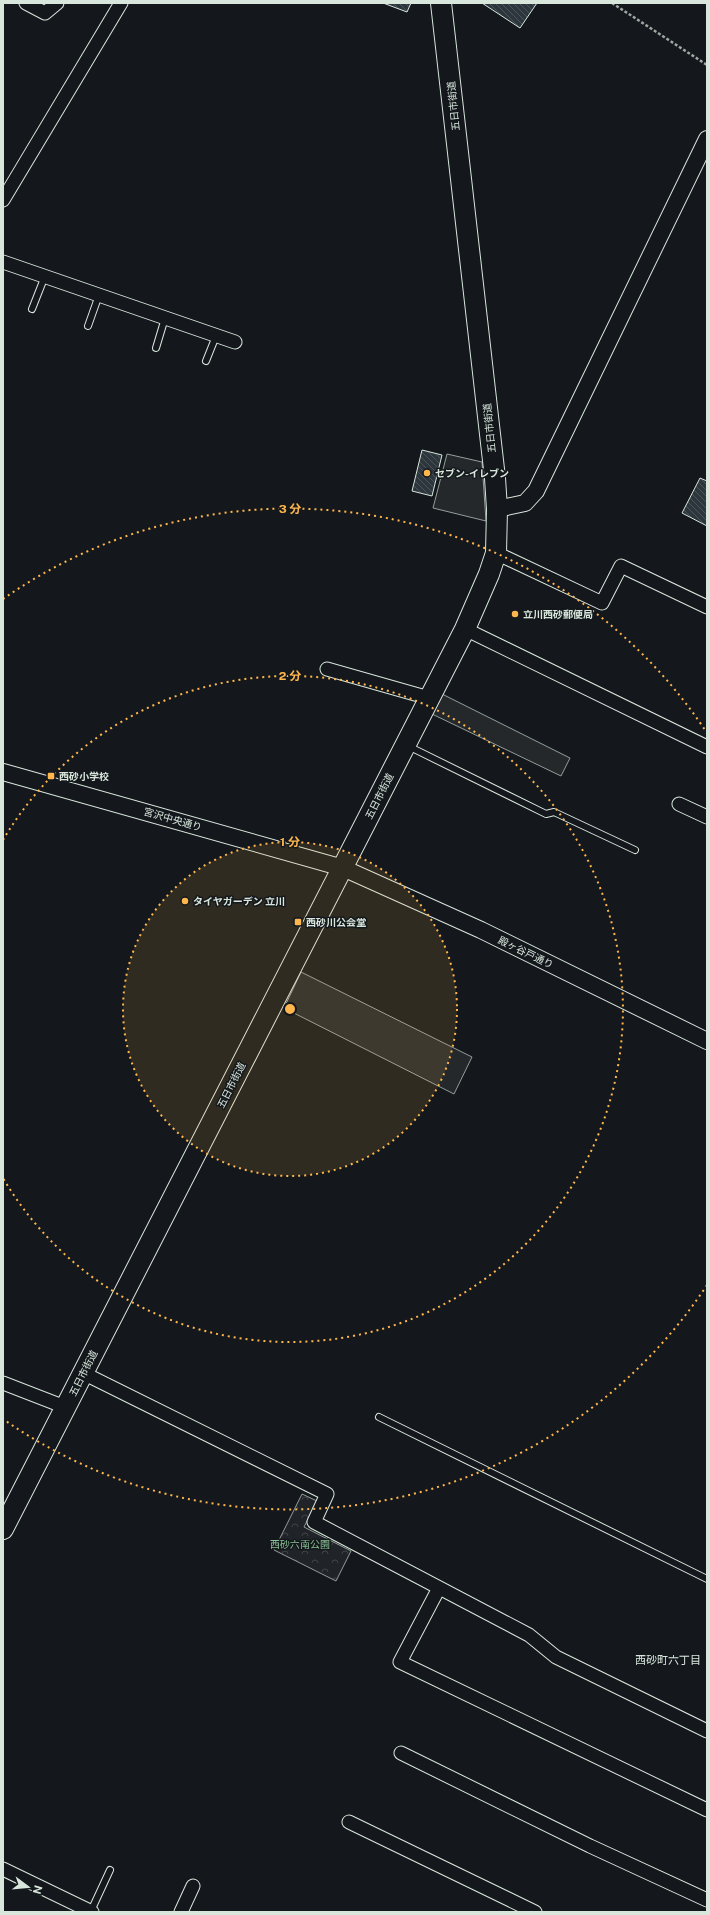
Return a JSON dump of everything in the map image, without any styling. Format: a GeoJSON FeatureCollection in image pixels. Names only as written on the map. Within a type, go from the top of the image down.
{"type":"FeatureCollection","features":[{"type":"Feature","properties":{"kind":"main road","name":"五日市街道"},"geometry":{"type":"LineString","coordinates":[[3,1529],[465,629],[489,574],[496,553],[497,509],[441,3]]}},
{"type":"Feature","properties":{"kind":"street"},"geometry":{"type":"LineString","coordinates":[[26,3],[45,13],[57,3]]}},
{"type":"Feature","properties":{"kind":"street"},"geometry":{"type":"LineString","coordinates":[[3,200],[121,3]]}},
{"type":"Feature","properties":{"kind":"street"},"geometry":{"type":"LineString","coordinates":[[497,509],[525,503],[536,491],[707,139]]}},
{"type":"Feature","properties":{"kind":"street"},"geometry":{"type":"LineString","coordinates":[[3,262],[235,342]]}},
{"type":"Feature","properties":{"kind":"street"},"geometry":{"type":"LineString","coordinates":[[496,553],[602,603],[621,566],[707,607]]}},
{"type":"Feature","properties":{"kind":"street"},"geometry":{"type":"LineString","coordinates":[[465,629],[707,747]]}},
{"type":"Feature","properties":{"kind":"street"},"geometry":{"type":"LineString","coordinates":[[327,669],[429,698]]}},
{"type":"Feature","properties":{"kind":"street","name":"宮沢中央通り"},"geometry":{"type":"LineString","coordinates":[[3,772],[343,868]]}},
{"type":"Feature","properties":{"kind":"street"},"geometry":{"type":"LineString","coordinates":[[679,804],[707,817]]}},
{"type":"Feature","properties":{"kind":"street","name":"殿ヶ谷戸通り"},"geometry":{"type":"LineString","coordinates":[[343,868],[481,930],[707,1040]]}},
{"type":"Feature","properties":{"kind":"street"},"geometry":{"type":"LineString","coordinates":[[83,1373],[327,1494],[314,1522],[530,1635],[556,1657],[707,1731]]}},
{"type":"Feature","properties":{"kind":"street"},"geometry":{"type":"LineString","coordinates":[[3,1383],[65,1407]]}},
{"type":"Feature","properties":{"kind":"street"},"geometry":{"type":"LineString","coordinates":[[439,1588],[400,1662],[707,1810]]}},
{"type":"Feature","properties":{"kind":"street"},"geometry":{"type":"LineString","coordinates":[[401,1753],[590,1846],[707,1900]]}},
{"type":"Feature","properties":{"kind":"street"},"geometry":{"type":"LineString","coordinates":[[349,1822],[535,1912]]}},
{"type":"Feature","properties":{"kind":"street"},"geometry":{"type":"LineString","coordinates":[[3,1869],[92,1912]]}},
{"type":"Feature","properties":{"kind":"street"},"geometry":{"type":"LineString","coordinates":[[181,1912],[194,1886]]}},
{"type":"Feature","properties":{"kind":"lane"},"geometry":{"type":"LineString","coordinates":[[32,309],[45,276]]}},
{"type":"Feature","properties":{"kind":"lane"},"geometry":{"type":"LineString","coordinates":[[88,326],[99,295]]}},
{"type":"Feature","properties":{"kind":"lane"},"geometry":{"type":"LineString","coordinates":[[156,348],[165,318]]}},
{"type":"Feature","properties":{"kind":"lane"},"geometry":{"type":"LineString","coordinates":[[206,360],[216,336]]}},
{"type":"Feature","properties":{"kind":"lane"},"geometry":{"type":"LineString","coordinates":[[405,744],[546,814],[554,812],[635,850]]}},
{"type":"Feature","properties":{"kind":"lane"},"geometry":{"type":"LineString","coordinates":[[379,1418],[707,1579]]}},
{"type":"Feature","properties":{"kind":"lane"},"geometry":{"type":"LineString","coordinates":[[92,1912],[110,1870]]}},
{"type":"Feature","properties":{"kind":"path"},"geometry":{"type":"LineString","coordinates":[[612,3],[707,65]]}},
{"type":"Feature","properties":{"kind":"green space","name":"西砂六南公園"},"geometry":{"type":"Polygon","coordinates":[[[302,1494],[317,1501],[304,1527],[351,1551],[336,1581],[274,1550],[302,1494]]]}},
{"type":"Feature","properties":{"kind":"shaded area"},"geometry":{"type":"Polygon","coordinates":[[[447,454],[482,462],[486,521],[433,508],[447,454]]]}},
{"type":"Feature","properties":{"kind":"shaded area"},"geometry":{"type":"Polygon","coordinates":[[[442,694],[570,758],[561,776],[432,714],[442,694]]]}},
{"type":"Feature","properties":{"kind":"shaded area"},"geometry":{"type":"Polygon","coordinates":[[[301,972],[472,1057],[454,1094],[284,1008],[301,972]]]}},
{"type":"Feature","properties":{"kind":"building"},"geometry":{"type":"Polygon","coordinates":[[[383,3],[411,3],[407,12],[383,3]]]}},
{"type":"Feature","properties":{"kind":"building"},"geometry":{"type":"Polygon","coordinates":[[[482,3],[537,3],[520,28],[482,3]]]}},
{"type":"Feature","properties":{"kind":"building","name":"セブン-イレブン"},"geometry":{"type":"Polygon","coordinates":[[[422,450],[442,455],[432,496],[412,491],[422,450]]]}},
{"type":"Feature","properties":{"kind":"building"},"geometry":{"type":"Polygon","coordinates":[[[700,478],[707,481],[707,526],[682,513],[700,478]]]}},
{"type":"Feature","properties":{"kind":"place","name":"セブン-イレブン"},"geometry":{"type":"Point","coordinates":[427,473]}},
{"type":"Feature","properties":{"kind":"place","name":"立川西砂郵便局"},"geometry":{"type":"Point","coordinates":[515,614]}},
{"type":"Feature","properties":{"kind":"place","name":"西砂小学校"},"geometry":{"type":"Point","coordinates":[51,776]}},
{"type":"Feature","properties":{"kind":"place","name":"タイヤガーデン 立川"},"geometry":{"type":"Point","coordinates":[185,901]}},
{"type":"Feature","properties":{"kind":"place","name":"西砂川公会堂"},"geometry":{"type":"Point","coordinates":[298,922]}},
{"type":"Feature","properties":{"kind":"district","name":"西砂町六丁目"},"geometry":{"type":"Point","coordinates":[668,1660]}}]}
